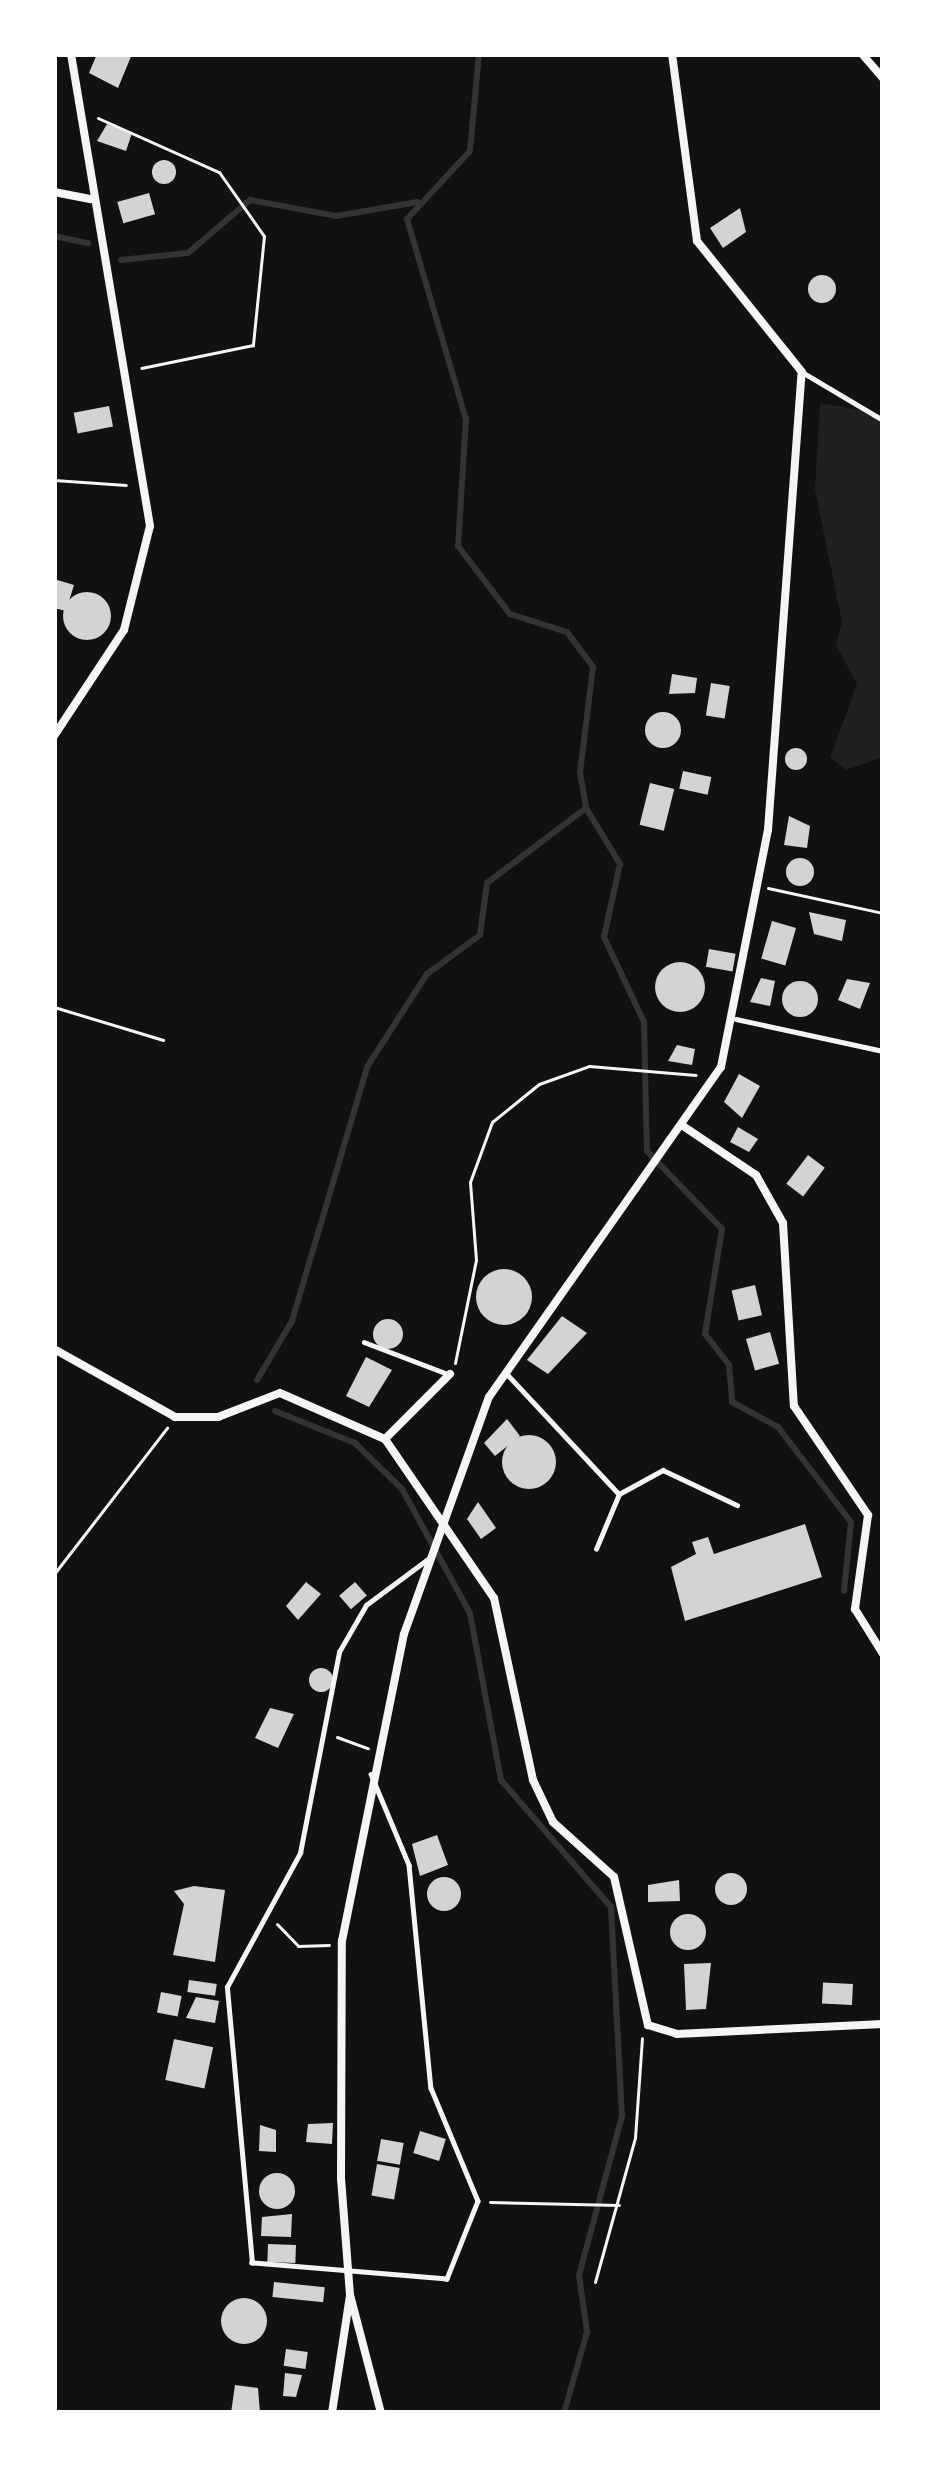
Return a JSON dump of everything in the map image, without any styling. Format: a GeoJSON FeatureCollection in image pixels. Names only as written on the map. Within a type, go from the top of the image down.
{"type":"FeatureCollection","features":[{"type":"Feature","properties":{"kind":"street"},"geometry":{"type":"LineString","coordinates":[[54,736],[138,597],[146,486],[91,199],[71,54]]}},
{"type":"Feature","properties":{"kind":"street"},"geometry":{"type":"LineString","coordinates":[[332,2413],[352,2272],[341,2179],[342,1941],[376,1751],[428,1559],[504,1371],[715,1079],[736,1019],[760,886],[802,372],[697,241],[672,54]]}},
{"type":"Feature","properties":{"kind":"street"},"geometry":{"type":"LineString","coordinates":[[862,54],[883,78]]}},
{"type":"Feature","properties":{"kind":"street"},"geometry":{"type":"LineString","coordinates":[[54,192],[91,199]]}},
{"type":"Feature","properties":{"kind":"street"},"geometry":{"type":"LineString","coordinates":[[683,1126],[756,1175],[783,1223],[794,1406],[868,1515],[855,1610],[883,1654]]}},
{"type":"Feature","properties":{"kind":"street"},"geometry":{"type":"LineString","coordinates":[[54,1349],[176,1418],[218,1417],[280,1393],[385,1439],[442,1515],[494,1598],[542,1803],[626,1904],[648,2025],[677,2035],[883,2024]]}},
{"type":"Feature","properties":{"kind":"street"},"geometry":{"type":"LineString","coordinates":[[385,1439],[450,1374]]}},
{"type":"Feature","properties":{"kind":"street"},"geometry":{"type":"LineString","coordinates":[[350,2295],[381,2413]]}},
{"type":"Feature","properties":{"kind":"lane"},"geometry":{"type":"LineString","coordinates":[[802,372],[883,420]]}},
{"type":"Feature","properties":{"kind":"lane"},"geometry":{"type":"LineString","coordinates":[[736,1019],[883,1051]]}},
{"type":"Feature","properties":{"kind":"lane"},"geometry":{"type":"LineString","coordinates":[[364,1342],[450,1374]]}},
{"type":"Feature","properties":{"kind":"lane"},"geometry":{"type":"LineString","coordinates":[[504,1371],[619,1494]]}},
{"type":"Feature","properties":{"kind":"lane"},"geometry":{"type":"LineString","coordinates":[[596,1549],[619,1494],[662,1470],[736,1504]]}},
{"type":"Feature","properties":{"kind":"lane"},"geometry":{"type":"LineString","coordinates":[[371,1774],[409,1865],[430,2088],[478,2201],[447,2279],[251,2264],[227,1987],[272,1917],[300,1853],[339,1652],[366,1605],[428,1559]]}},
{"type":"Feature","properties":{"kind":"path"},"geometry":{"type":"LineString","coordinates":[[79,113],[219,172],[264,236],[253,345],[127,370]]}},
{"type":"Feature","properties":{"kind":"path"},"geometry":{"type":"LineString","coordinates":[[54,480],[146,486]]}},
{"type":"Feature","properties":{"kind":"path"},"geometry":{"type":"LineString","coordinates":[[760,886],[883,914]]}},
{"type":"Feature","properties":{"kind":"path"},"geometry":{"type":"LineString","coordinates":[[54,1007],[163,1040]]}},
{"type":"Feature","properties":{"kind":"path"},"geometry":{"type":"LineString","coordinates":[[450,1374],[476,1260],[470,1182],[502,1111],[589,1066],[715,1079]]}},
{"type":"Feature","properties":{"kind":"path"},"geometry":{"type":"LineString","coordinates":[[54,1574],[176,1418]]}},
{"type":"Feature","properties":{"kind":"path"},"geometry":{"type":"LineString","coordinates":[[324,1733],[376,1751]]}},
{"type":"Feature","properties":{"kind":"path"},"geometry":{"type":"LineString","coordinates":[[272,1917],[298,1946],[342,1941]]}},
{"type":"Feature","properties":{"kind":"path"},"geometry":{"type":"LineString","coordinates":[[595,2282],[620,2205],[648,2025]]}},
{"type":"Feature","properties":{"kind":"path"},"geometry":{"type":"LineString","coordinates":[[478,2201],[620,2205]]}},
{"type":"Feature","properties":{"kind":"shaded area"},"geometry":{"type":"Polygon","coordinates":[[[820,403],[883,414],[883,757],[846,770],[830,758],[857,684],[836,645],[842,622],[815,490],[820,403]]]}},
{"type":"Feature","properties":{"kind":"building"},"geometry":{"type":"Polygon","coordinates":[[[97,54],[132,54],[118,88],[89,73],[97,54]]]}},
{"type":"Feature","properties":{"kind":"building"},"geometry":{"type":"Polygon","coordinates":[[[107,124],[132,133],[126,151],[97,141],[107,124]]]}},
{"type":"Feature","properties":{"kind":"building"},"geometry":{"type":"Polygon","coordinates":[[[164,160],[176,172],[164,184],[152,172],[164,160]]]}},
{"type":"Feature","properties":{"kind":"building"},"geometry":{"type":"Polygon","coordinates":[[[149,193],[155,214],[123,223],[117,202],[149,193]]]}},
{"type":"Feature","properties":{"kind":"building"},"geometry":{"type":"Polygon","coordinates":[[[740,208],[746,232],[723,248],[710,228],[740,208]]]}},
{"type":"Feature","properties":{"kind":"building"},"geometry":{"type":"Polygon","coordinates":[[[822,275],[832,279],[836,289],[832,299],[822,303],[812,299],[808,289],[812,279],[822,275]]]}},
{"type":"Feature","properties":{"kind":"building"},"geometry":{"type":"Polygon","coordinates":[[[109,406],[113,427],[78,433],[74,413],[109,406]]]}},
{"type":"Feature","properties":{"kind":"building"},"geometry":{"type":"Polygon","coordinates":[[[54,579],[74,585],[66,611],[54,608],[54,579]]]}},
{"type":"Feature","properties":{"kind":"building"},"geometry":{"type":"Polygon","coordinates":[[[87,592],[104,599],[111,616],[104,633],[87,640],[70,633],[63,616],[70,599],[87,592]]]}},
{"type":"Feature","properties":{"kind":"building"},"geometry":{"type":"Polygon","coordinates":[[[672,674],[697,678],[695,693],[669,694],[672,674]]]}},
{"type":"Feature","properties":{"kind":"building"},"geometry":{"type":"Polygon","coordinates":[[[711,683],[730,686],[725,719],[706,716],[711,683]]]}},
{"type":"Feature","properties":{"kind":"building"},"geometry":{"type":"Polygon","coordinates":[[[663,712],[676,717],[681,730],[676,743],[663,748],[650,743],[645,730],[650,717],[663,712]]]}},
{"type":"Feature","properties":{"kind":"building"},"geometry":{"type":"Polygon","coordinates":[[[796,748],[807,759],[796,770],[785,759],[796,748]]]}},
{"type":"Feature","properties":{"kind":"building"},"geometry":{"type":"Polygon","coordinates":[[[683,771],[711,777],[708,795],[679,789],[683,771]]]}},
{"type":"Feature","properties":{"kind":"building"},"geometry":{"type":"Polygon","coordinates":[[[650,783],[674,789],[664,831],[640,825],[650,783]]]}},
{"type":"Feature","properties":{"kind":"building"},"geometry":{"type":"Polygon","coordinates":[[[789,816],[810,826],[807,848],[784,845],[789,816]]]}},
{"type":"Feature","properties":{"kind":"building"},"geometry":{"type":"Polygon","coordinates":[[[800,858],[810,862],[814,872],[810,882],[800,886],[790,882],[786,872],[790,862],[800,858]]]}},
{"type":"Feature","properties":{"kind":"building"},"geometry":{"type":"Polygon","coordinates":[[[809,912],[846,920],[842,941],[814,934],[809,912]]]}},
{"type":"Feature","properties":{"kind":"building"},"geometry":{"type":"Polygon","coordinates":[[[772,921],[796,928],[785,965],[761,958],[772,921]]]}},
{"type":"Feature","properties":{"kind":"building"},"geometry":{"type":"Polygon","coordinates":[[[709,949],[736,954],[732,971],[706,967],[709,949]]]}},
{"type":"Feature","properties":{"kind":"building"},"geometry":{"type":"Polygon","coordinates":[[[680,962],[698,969],[705,987],[698,1005],[680,1012],[662,1005],[655,987],[662,969],[680,962]]]}},
{"type":"Feature","properties":{"kind":"building"},"geometry":{"type":"Polygon","coordinates":[[[761,978],[775,981],[770,1006],[750,1002],[761,978]]]}},
{"type":"Feature","properties":{"kind":"building"},"geometry":{"type":"Polygon","coordinates":[[[847,979],[870,983],[860,1009],[838,1000],[847,979]]]}},
{"type":"Feature","properties":{"kind":"building"},"geometry":{"type":"Polygon","coordinates":[[[800,981],[812,987],[818,999],[812,1011],[800,1017],[788,1011],[782,999],[788,987],[800,981]]]}},
{"type":"Feature","properties":{"kind":"building"},"geometry":{"type":"Polygon","coordinates":[[[677,1045],[695,1049],[692,1065],[668,1061],[677,1045]]]}},
{"type":"Feature","properties":{"kind":"building"},"geometry":{"type":"Polygon","coordinates":[[[739,1074],[760,1086],[742,1118],[724,1102],[739,1074]]]}},
{"type":"Feature","properties":{"kind":"building"},"geometry":{"type":"Polygon","coordinates":[[[738,1127],[758,1139],[749,1152],[730,1142],[738,1127]]]}},
{"type":"Feature","properties":{"kind":"building"},"geometry":{"type":"Polygon","coordinates":[[[808,1155],[825,1168],[803,1196],[786,1184],[808,1155]]]}},
{"type":"Feature","properties":{"kind":"building"},"geometry":{"type":"Polygon","coordinates":[[[504,1269],[524,1277],[532,1297],[524,1317],[504,1325],[484,1317],[476,1297],[484,1277],[504,1269]]]}},
{"type":"Feature","properties":{"kind":"building"},"geometry":{"type":"Polygon","coordinates":[[[755,1285],[762,1315],[739,1321],[732,1290],[755,1285]]]}},
{"type":"Feature","properties":{"kind":"building"},"geometry":{"type":"Polygon","coordinates":[[[562,1316],[587,1333],[548,1374],[527,1360],[562,1316]]]}},
{"type":"Feature","properties":{"kind":"building"},"geometry":{"type":"Polygon","coordinates":[[[388,1319],[399,1323],[403,1334],[399,1345],[388,1349],[377,1345],[373,1334],[377,1323],[388,1319]]]}},
{"type":"Feature","properties":{"kind":"building"},"geometry":{"type":"Polygon","coordinates":[[[770,1332],[779,1364],[755,1371],[746,1339],[770,1332]]]}},
{"type":"Feature","properties":{"kind":"building"},"geometry":{"type":"Polygon","coordinates":[[[366,1357],[392,1370],[369,1407],[346,1396],[366,1357]]]}},
{"type":"Feature","properties":{"kind":"building"},"geometry":{"type":"Polygon","coordinates":[[[507,1419],[520,1436],[495,1456],[484,1443],[507,1419]]]}},
{"type":"Feature","properties":{"kind":"building"},"geometry":{"type":"Polygon","coordinates":[[[529,1435],[548,1443],[556,1462],[548,1481],[529,1489],[510,1481],[502,1462],[510,1443],[529,1435]]]}},
{"type":"Feature","properties":{"kind":"building"},"geometry":{"type":"Polygon","coordinates":[[[478,1502],[496,1528],[481,1539],[467,1519],[478,1502]]]}},
{"type":"Feature","properties":{"kind":"building"},"geometry":{"type":"Polygon","coordinates":[[[805,1524],[822,1577],[685,1621],[671,1567],[696,1554],[692,1542],[708,1537],[714,1554],[805,1524]]]}},
{"type":"Feature","properties":{"kind":"building"},"geometry":{"type":"Polygon","coordinates":[[[306,1582],[321,1594],[298,1620],[286,1606],[306,1582]]]}},
{"type":"Feature","properties":{"kind":"building"},"geometry":{"type":"Polygon","coordinates":[[[355,1582],[367,1596],[351,1609],[339,1596],[355,1582]]]}},
{"type":"Feature","properties":{"kind":"building"},"geometry":{"type":"Polygon","coordinates":[[[321,1668],[330,1671],[330,1689],[321,1692],[312,1689],[309,1680],[312,1671],[321,1668]]]}},
{"type":"Feature","properties":{"kind":"building"},"geometry":{"type":"Polygon","coordinates":[[[270,1708],[294,1714],[278,1748],[255,1738],[270,1708]]]}},
{"type":"Feature","properties":{"kind":"building"},"geometry":{"type":"Polygon","coordinates":[[[437,1835],[448,1865],[420,1876],[412,1844],[437,1835]]]}},
{"type":"Feature","properties":{"kind":"building"},"geometry":{"type":"Polygon","coordinates":[[[731,1873],[743,1877],[747,1889],[743,1901],[731,1905],[719,1901],[715,1889],[719,1877],[731,1873]]]}},
{"type":"Feature","properties":{"kind":"building"},"geometry":{"type":"Polygon","coordinates":[[[444,1877],[456,1882],[461,1894],[456,1906],[444,1911],[432,1906],[427,1894],[432,1882],[444,1877]]]}},
{"type":"Feature","properties":{"kind":"building"},"geometry":{"type":"Polygon","coordinates":[[[679,1880],[680,1901],[648,1902],[648,1885],[679,1880]]]}},
{"type":"Feature","properties":{"kind":"building"},"geometry":{"type":"Polygon","coordinates":[[[194,1886],[225,1890],[215,1962],[173,1955],[184,1904],[174,1891],[194,1886]]]}},
{"type":"Feature","properties":{"kind":"building"},"geometry":{"type":"Polygon","coordinates":[[[688,1914],[701,1919],[706,1932],[701,1945],[688,1950],[675,1945],[670,1932],[675,1919],[688,1914]]]}},
{"type":"Feature","properties":{"kind":"building"},"geometry":{"type":"Polygon","coordinates":[[[711,1963],[706,2009],[686,2010],[684,1964],[711,1963]]]}},
{"type":"Feature","properties":{"kind":"building"},"geometry":{"type":"Polygon","coordinates":[[[189,1980],[217,1984],[215,1996],[187,1992],[189,1980]]]}},
{"type":"Feature","properties":{"kind":"building"},"geometry":{"type":"Polygon","coordinates":[[[823,1982],[853,1984],[852,2005],[822,2003],[823,1982]]]}},
{"type":"Feature","properties":{"kind":"building"},"geometry":{"type":"Polygon","coordinates":[[[161,1992],[182,1996],[178,2017],[157,2013],[161,1992]]]}},
{"type":"Feature","properties":{"kind":"building"},"geometry":{"type":"Polygon","coordinates":[[[196,1997],[219,2001],[215,2023],[186,2018],[196,1997]]]}},
{"type":"Feature","properties":{"kind":"building"},"geometry":{"type":"Polygon","coordinates":[[[174,2039],[213,2047],[204,2088],[165,2080],[174,2039]]]}},
{"type":"Feature","properties":{"kind":"building"},"geometry":{"type":"Polygon","coordinates":[[[333,2123],[332,2144],[306,2142],[308,2124],[333,2123]]]}},
{"type":"Feature","properties":{"kind":"building"},"geometry":{"type":"Polygon","coordinates":[[[260,2125],[276,2130],[276,2152],[259,2151],[260,2125]]]}},
{"type":"Feature","properties":{"kind":"building"},"geometry":{"type":"Polygon","coordinates":[[[420,2131],[446,2139],[439,2161],[413,2153],[420,2131]]]}},
{"type":"Feature","properties":{"kind":"building"},"geometry":{"type":"Polygon","coordinates":[[[381,2139],[404,2143],[400,2165],[377,2161],[381,2139]]]}},
{"type":"Feature","properties":{"kind":"building"},"geometry":{"type":"Polygon","coordinates":[[[377,2164],[400,2168],[394,2200],[371,2196],[377,2164]]]}},
{"type":"Feature","properties":{"kind":"building"},"geometry":{"type":"Polygon","coordinates":[[[277,2173],[289,2179],[295,2191],[289,2203],[277,2209],[265,2203],[259,2191],[265,2179],[277,2173]]]}},
{"type":"Feature","properties":{"kind":"building"},"geometry":{"type":"Polygon","coordinates":[[[292,2214],[291,2237],[261,2236],[262,2217],[292,2214]]]}},
{"type":"Feature","properties":{"kind":"building"},"geometry":{"type":"Polygon","coordinates":[[[268,2244],[296,2245],[295,2263],[267,2262],[268,2244]]]}},
{"type":"Feature","properties":{"kind":"building"},"geometry":{"type":"Polygon","coordinates":[[[274,2282],[325,2287],[323,2302],[272,2297],[274,2282]]]}},
{"type":"Feature","properties":{"kind":"building"},"geometry":{"type":"Polygon","coordinates":[[[244,2298],[260,2305],[267,2321],[260,2337],[244,2344],[228,2337],[221,2321],[228,2305],[244,2298]]]}},
{"type":"Feature","properties":{"kind":"building"},"geometry":{"type":"Polygon","coordinates":[[[286,2349],[308,2352],[305,2369],[284,2366],[286,2349]]]}},
{"type":"Feature","properties":{"kind":"building"},"geometry":{"type":"Polygon","coordinates":[[[285,2373],[302,2375],[296,2397],[283,2396],[285,2373]]]}},
{"type":"Feature","properties":{"kind":"building"},"geometry":{"type":"Polygon","coordinates":[[[235,2385],[258,2388],[260,2413],[231,2413],[235,2385]]]}},
{"type":"Feature","properties":{"kind":"waterway"},"geometry":{"type":"LineString","coordinates":[[479,54],[470,151],[407,219],[466,419],[458,546],[510,614],[567,632],[593,667],[580,773],[586,808],[620,864],[604,937],[644,1022],[647,1151],[722,1229],[705,1334],[729,1365],[732,1402],[778,1427],[851,1522],[844,1591]]}},
{"type":"Feature","properties":{"kind":"waterway"},"geometry":{"type":"LineString","coordinates":[[121,260],[188,253],[250,200],[336,216],[418,202]]}},
{"type":"Feature","properties":{"kind":"waterway"},"geometry":{"type":"LineString","coordinates":[[54,236],[88,243]]}},
{"type":"Feature","properties":{"kind":"waterway"},"geometry":{"type":"LineString","coordinates":[[257,1380],[292,1321],[367,1067],[427,974],[480,935],[487,883],[586,808]]}},
{"type":"Feature","properties":{"kind":"waterway"},"geometry":{"type":"LineString","coordinates":[[275,1411],[355,1443],[402,1489],[470,1613],[501,1780],[611,1907],[622,2116],[579,2275],[587,2332],[564,2413]]}}]}
